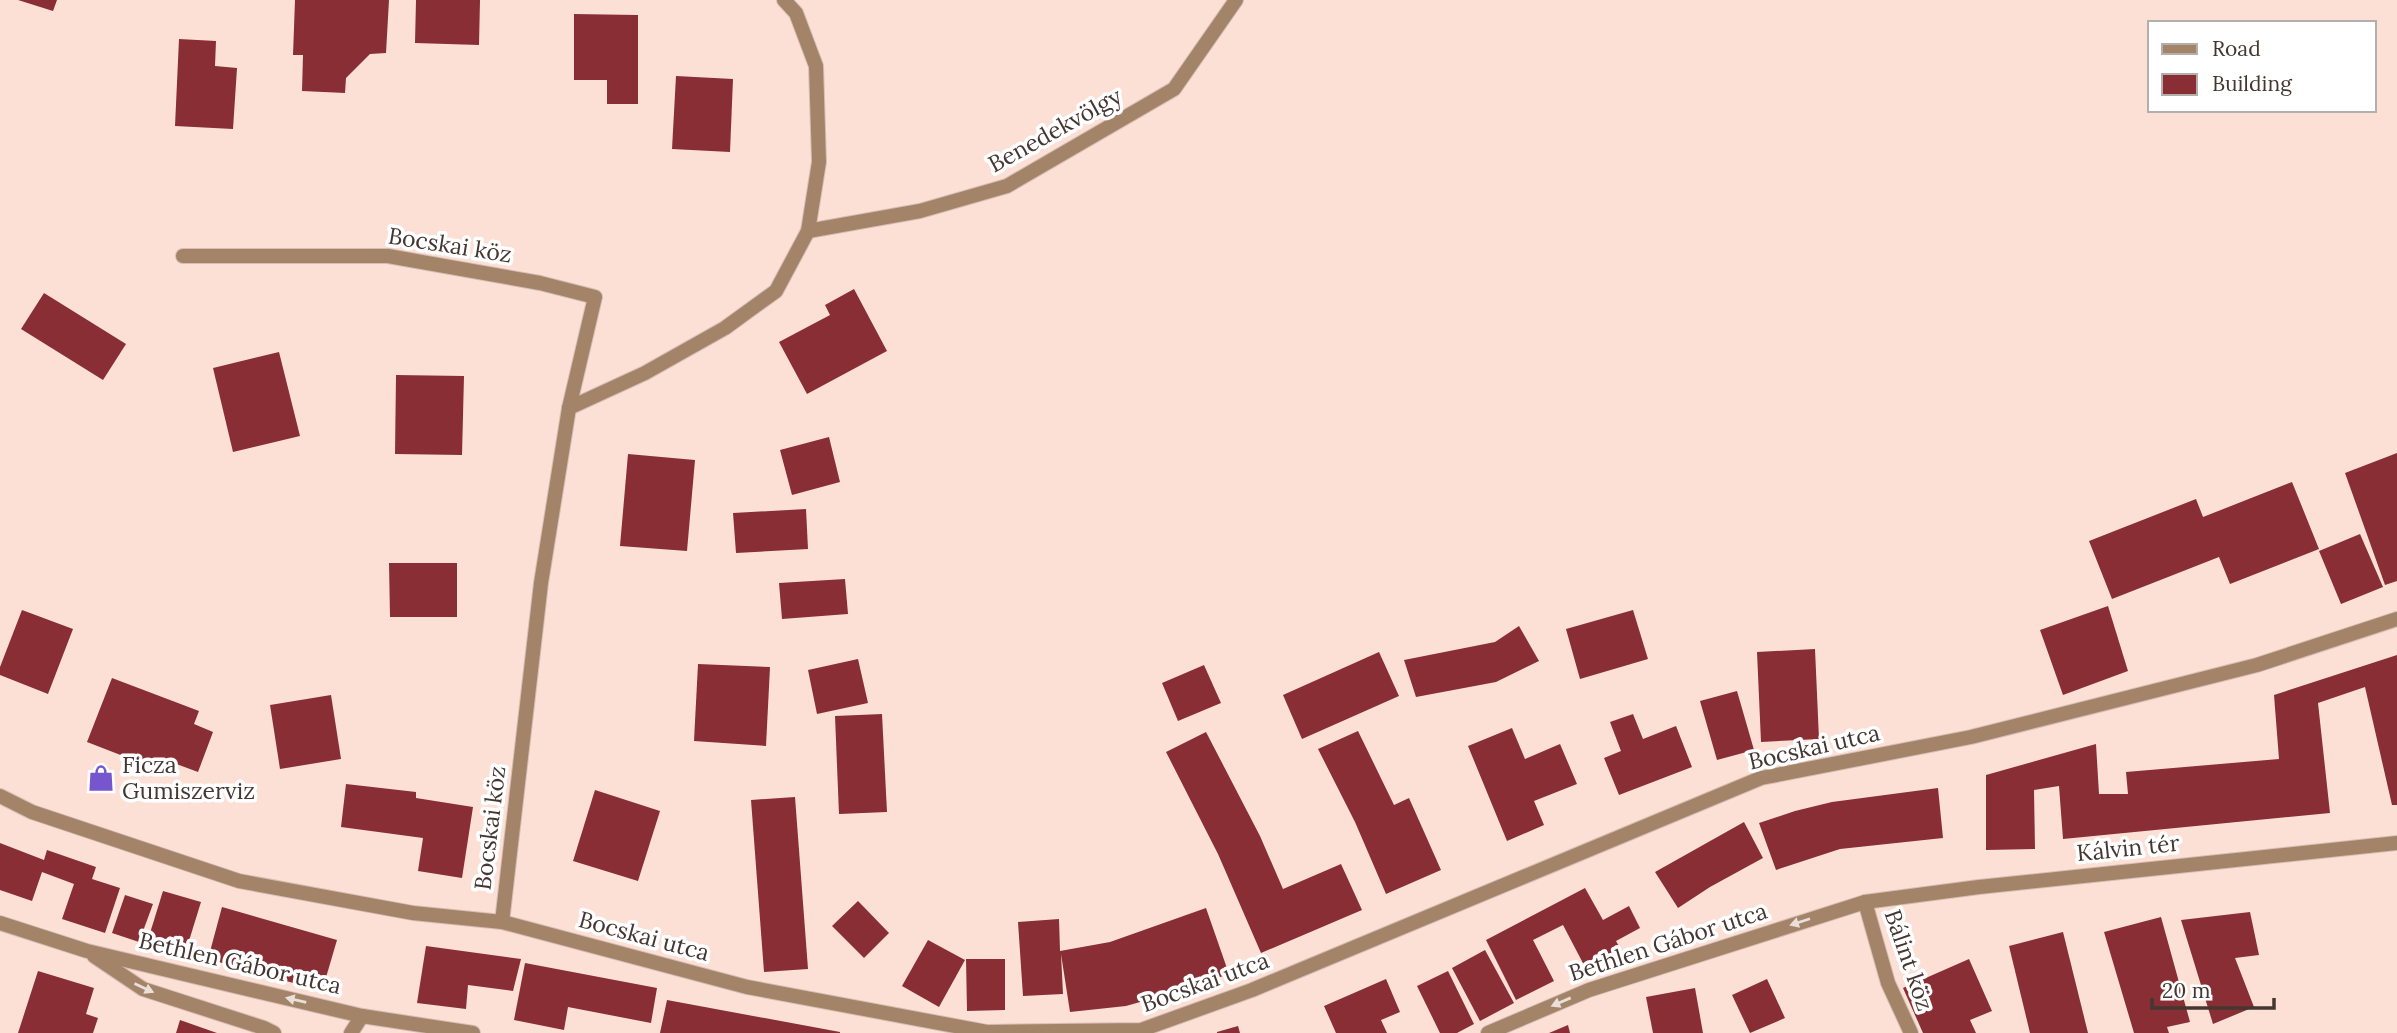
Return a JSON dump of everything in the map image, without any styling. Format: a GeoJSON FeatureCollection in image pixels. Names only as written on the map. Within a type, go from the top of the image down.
{"type":"FeatureCollection","features":[{"type":"Feature","properties":{"kind":"street"},"geometry":{"type":"LineString","coordinates":[[569,408],[680,354],[725,328],[776,291],[808,231],[819,162],[816,66],[796,13],[783,0]]}},
{"type":"Feature","properties":{"kind":"street","name":"Benedekvölgy"},"geometry":{"type":"LineString","coordinates":[[808,231],[920,211],[1007,186],[1174,89],[1236,0]]}},
{"type":"Feature","properties":{"kind":"street","name":"Bocskai köz"},"geometry":{"type":"LineString","coordinates":[[183,256],[388,256],[540,283],[595,297],[569,408],[541,583],[502,922]]}},
{"type":"Feature","properties":{"kind":"street","name":"Bocskai utca"},"geometry":{"type":"LineString","coordinates":[[0,796],[32,812],[239,881],[413,913],[502,922],[747,987],[987,1032],[1141,1030],[1264,985],[1762,778],[1970,737],[2257,666],[2397,619]]}},
{"type":"Feature","properties":{"kind":"street","name":"Kálvin tér"},"geometry":{"type":"LineString","coordinates":[[1865,902],[2006,884],[2397,843]]}},
{"type":"Feature","properties":{"kind":"street","name":"Bethlen Gábor utca"},"geometry":{"type":"LineString","coordinates":[[1488,1033],[1589,990],[1865,902]]}},
{"type":"Feature","properties":{"kind":"street","name":"Bálint köz"},"geometry":{"type":"LineString","coordinates":[[1865,902],[1888,983],[1912,1033]]}},
{"type":"Feature","properties":{"kind":"street","name":"Bethlen Gábor utca"},"geometry":{"type":"LineString","coordinates":[[0,923],[87,951],[362,1016],[472,1033]]}},
{"type":"Feature","properties":{"kind":"street"},"geometry":{"type":"LineString","coordinates":[[87,951],[143,989],[274,1033]]}},
{"type":"Feature","properties":{"kind":"street"},"geometry":{"type":"LineString","coordinates":[[351,1033],[362,1016]]}},
{"type":"Feature","properties":{"kind":"building"},"geometry":{"type":"Polygon","coordinates":[[[18,0],[57,0],[53,11],[18,0]]]}},
{"type":"Feature","properties":{"kind":"building"},"geometry":{"type":"Polygon","coordinates":[[[295,0],[389,0],[386,53],[370,54],[346,78],[345,93],[302,91],[303,55],[293,55],[295,0]]]}},
{"type":"Feature","properties":{"kind":"building"},"geometry":{"type":"Polygon","coordinates":[[[416,0],[480,0],[479,45],[415,43],[416,0]]]}},
{"type":"Feature","properties":{"kind":"building"},"geometry":{"type":"Polygon","coordinates":[[[574,14],[638,15],[638,104],[607,104],[607,80],[574,80],[574,14]]]}},
{"type":"Feature","properties":{"kind":"building"},"geometry":{"type":"Polygon","coordinates":[[[179,39],[216,41],[215,66],[237,68],[233,129],[175,126],[179,39]]]}},
{"type":"Feature","properties":{"kind":"building"},"geometry":{"type":"Polygon","coordinates":[[[676,76],[733,79],[730,152],[672,149],[676,76]]]}},
{"type":"Feature","properties":{"kind":"building"},"geometry":{"type":"Polygon","coordinates":[[[854,289],[887,351],[807,394],[779,342],[830,315],[825,305],[854,289]]]}},
{"type":"Feature","properties":{"kind":"building"},"geometry":{"type":"Polygon","coordinates":[[[44,293],[126,344],[103,380],[21,329],[44,293]]]}},
{"type":"Feature","properties":{"kind":"building"},"geometry":{"type":"Polygon","coordinates":[[[279,352],[300,436],[233,452],[213,368],[279,352]]]}},
{"type":"Feature","properties":{"kind":"building"},"geometry":{"type":"Polygon","coordinates":[[[396,375],[464,376],[462,455],[395,454],[396,375]]]}},
{"type":"Feature","properties":{"kind":"building"},"geometry":{"type":"Polygon","coordinates":[[[829,437],[840,482],[792,495],[780,450],[829,437]]]}},
{"type":"Feature","properties":{"kind":"building"},"geometry":{"type":"Polygon","coordinates":[[[2397,453],[2397,581],[2385,585],[2345,473],[2397,453]]]}},
{"type":"Feature","properties":{"kind":"building"},"geometry":{"type":"Polygon","coordinates":[[[628,454],[695,460],[687,551],[620,546],[628,454]]]}},
{"type":"Feature","properties":{"kind":"building"},"geometry":{"type":"Polygon","coordinates":[[[2292,482],[2319,549],[2230,584],[2219,557],[2112,599],[2089,541],[2196,499],[2203,517],[2292,482]]]}},
{"type":"Feature","properties":{"kind":"building"},"geometry":{"type":"Polygon","coordinates":[[[806,509],[808,549],[736,553],[733,513],[806,509]]]}},
{"type":"Feature","properties":{"kind":"building"},"geometry":{"type":"Polygon","coordinates":[[[2360,534],[2383,587],[2341,604],[2319,551],[2360,534]]]}},
{"type":"Feature","properties":{"kind":"building"},"geometry":{"type":"Polygon","coordinates":[[[389,563],[457,563],[457,617],[390,617],[389,563]]]}},
{"type":"Feature","properties":{"kind":"building"},"geometry":{"type":"Polygon","coordinates":[[[845,579],[848,614],[782,619],[779,583],[845,579]]]}},
{"type":"Feature","properties":{"kind":"building"},"geometry":{"type":"Polygon","coordinates":[[[2108,606],[2128,671],[2063,695],[2040,630],[2108,606]]]}},
{"type":"Feature","properties":{"kind":"building"},"geometry":{"type":"Polygon","coordinates":[[[22,610],[73,629],[48,694],[0,675],[0,667],[22,610]]]}},
{"type":"Feature","properties":{"kind":"building"},"geometry":{"type":"Polygon","coordinates":[[[1633,610],[1648,659],[1580,679],[1566,629],[1633,610]]]}},
{"type":"Feature","properties":{"kind":"building"},"geometry":{"type":"Polygon","coordinates":[[[1519,626],[1539,661],[1496,682],[1416,697],[1404,660],[1495,642],[1519,626]]]}},
{"type":"Feature","properties":{"kind":"building"},"geometry":{"type":"Polygon","coordinates":[[[1815,649],[1819,739],[1761,742],[1757,652],[1815,649]]]}},
{"type":"Feature","properties":{"kind":"building"},"geometry":{"type":"Polygon","coordinates":[[[1379,652],[1399,696],[1302,739],[1283,695],[1379,652]]]}},
{"type":"Feature","properties":{"kind":"building"},"geometry":{"type":"Polygon","coordinates":[[[2397,655],[2397,805],[2392,805],[2365,687],[2318,703],[2330,813],[2063,839],[2059,786],[2034,790],[2035,849],[1986,850],[1986,775],[2096,744],[2099,794],[2128,794],[2126,772],[2279,759],[2274,695],[2397,655]]]}},
{"type":"Feature","properties":{"kind":"building"},"geometry":{"type":"Polygon","coordinates":[[[858,659],[868,703],[817,714],[808,670],[858,659]]]}},
{"type":"Feature","properties":{"kind":"building"},"geometry":{"type":"Polygon","coordinates":[[[698,664],[770,667],[766,746],[694,741],[698,664]]]}},
{"type":"Feature","properties":{"kind":"building"},"geometry":{"type":"Polygon","coordinates":[[[1204,665],[1221,703],[1178,721],[1162,683],[1204,665]]]}},
{"type":"Feature","properties":{"kind":"building"},"geometry":{"type":"Polygon","coordinates":[[[112,678],[199,711],[194,724],[213,732],[198,772],[171,762],[167,773],[87,742],[112,678]]]}},
{"type":"Feature","properties":{"kind":"building"},"geometry":{"type":"Polygon","coordinates":[[[1737,691],[1754,750],[1717,760],[1700,701],[1737,691]]]}},
{"type":"Feature","properties":{"kind":"building"},"geometry":{"type":"Polygon","coordinates":[[[331,695],[341,759],[280,769],[270,705],[331,695]]]}},
{"type":"Feature","properties":{"kind":"building"},"geometry":{"type":"Polygon","coordinates":[[[882,714],[887,812],[839,814],[835,716],[882,714]]]}},
{"type":"Feature","properties":{"kind":"building"},"geometry":{"type":"Polygon","coordinates":[[[1633,714],[1643,739],[1676,726],[1692,767],[1619,795],[1604,758],[1621,751],[1610,722],[1633,714]]]}},
{"type":"Feature","properties":{"kind":"building"},"geometry":{"type":"Polygon","coordinates":[[[1512,728],[1525,759],[1560,744],[1577,784],[1534,801],[1544,825],[1507,841],[1468,746],[1512,728]]]}},
{"type":"Feature","properties":{"kind":"building"},"geometry":{"type":"Polygon","coordinates":[[[1358,731],[1394,805],[1409,798],[1441,870],[1386,894],[1355,822],[1318,749],[1358,731]]]}},
{"type":"Feature","properties":{"kind":"building"},"geometry":{"type":"Polygon","coordinates":[[[1206,732],[1260,836],[1283,889],[1341,864],[1362,910],[1261,953],[1218,854],[1166,752],[1206,732]]]}},
{"type":"Feature","properties":{"kind":"building"},"geometry":{"type":"Polygon","coordinates":[[[346,784],[416,792],[416,798],[473,807],[462,878],[418,871],[423,838],[341,827],[346,784]]]}},
{"type":"Feature","properties":{"kind":"building"},"geometry":{"type":"Polygon","coordinates":[[[1938,788],[1943,838],[1840,849],[1776,870],[1759,823],[1832,802],[1938,788]]]}},
{"type":"Feature","properties":{"kind":"building"},"geometry":{"type":"Polygon","coordinates":[[[595,790],[660,811],[638,881],[573,861],[595,790]]]}},
{"type":"Feature","properties":{"kind":"building"},"geometry":{"type":"Polygon","coordinates":[[[795,797],[808,969],[764,972],[751,800],[795,797]]]}},
{"type":"Feature","properties":{"kind":"building"},"geometry":{"type":"Polygon","coordinates":[[[1744,822],[1763,858],[1678,908],[1655,872],[1744,822]]]}},
{"type":"Feature","properties":{"kind":"building"},"geometry":{"type":"Polygon","coordinates":[[[0,843],[44,860],[47,850],[96,867],[92,879],[120,888],[105,933],[62,919],[74,884],[42,872],[32,901],[0,890],[0,843]]]}},
{"type":"Feature","properties":{"kind":"building"},"geometry":{"type":"Polygon","coordinates":[[[1585,888],[1603,920],[1629,906],[1640,928],[1616,941],[1620,948],[1585,967],[1563,925],[1533,940],[1554,981],[1516,1000],[1486,940],[1585,888]]]}},
{"type":"Feature","properties":{"kind":"building"},"geometry":{"type":"Polygon","coordinates":[[[163,891],[201,902],[184,957],[146,946],[163,891]]]}},
{"type":"Feature","properties":{"kind":"building"},"geometry":{"type":"Polygon","coordinates":[[[125,895],[153,904],[139,942],[112,933],[125,895]]]}},
{"type":"Feature","properties":{"kind":"building"},"geometry":{"type":"Polygon","coordinates":[[[858,901],[889,933],[864,958],[832,926],[858,901]]]}},
{"type":"Feature","properties":{"kind":"building"},"geometry":{"type":"Polygon","coordinates":[[[222,907],[337,940],[322,991],[208,959],[222,907]]]}},
{"type":"Feature","properties":{"kind":"building"},"geometry":{"type":"Polygon","coordinates":[[[1206,908],[1229,974],[1126,1006],[1070,1012],[1061,954],[1063,994],[1023,996],[1018,922],[1059,919],[1060,951],[1110,942],[1206,908]]]}},
{"type":"Feature","properties":{"kind":"building"},"geometry":{"type":"Polygon","coordinates":[[[2250,912],[2259,955],[2235,958],[2254,1007],[2213,1024],[2181,920],[2250,912]]]}},
{"type":"Feature","properties":{"kind":"building"},"geometry":{"type":"Polygon","coordinates":[[[2161,917],[2190,1022],[2167,1027],[2169,1033],[2134,1033],[2104,932],[2161,917]]]}},
{"type":"Feature","properties":{"kind":"building"},"geometry":{"type":"Polygon","coordinates":[[[2063,932],[2088,1033],[2030,1033],[2009,946],[2063,932]]]}},
{"type":"Feature","properties":{"kind":"building"},"geometry":{"type":"Polygon","coordinates":[[[928,940],[965,960],[939,1007],[902,986],[928,940]]]}},
{"type":"Feature","properties":{"kind":"building"},"geometry":{"type":"Polygon","coordinates":[[[426,946],[521,959],[513,991],[468,985],[466,1009],[417,1003],[426,946]]]}},
{"type":"Feature","properties":{"kind":"building"},"geometry":{"type":"Polygon","coordinates":[[[1485,950],[1514,1003],[1480,1021],[1452,968],[1485,950]]]}},
{"type":"Feature","properties":{"kind":"building"},"geometry":{"type":"Polygon","coordinates":[[[966,959],[1005,959],[1005,1010],[967,1011],[966,959]]]}},
{"type":"Feature","properties":{"kind":"building"},"geometry":{"type":"Polygon","coordinates":[[[1969,959],[1992,1011],[1970,1020],[1976,1033],[1923,1033],[1903,988],[1969,959]]]}},
{"type":"Feature","properties":{"kind":"building"},"geometry":{"type":"Polygon","coordinates":[[[525,963],[657,988],[651,1023],[568,1007],[564,1030],[514,1020],[525,963]]]}},
{"type":"Feature","properties":{"kind":"building"},"geometry":{"type":"Polygon","coordinates":[[[38,971],[94,988],[86,1014],[98,1018],[93,1033],[18,1033],[38,971]]]}},
{"type":"Feature","properties":{"kind":"building"},"geometry":{"type":"Polygon","coordinates":[[[1448,971],[1474,1024],[1457,1033],[1440,1033],[1417,986],[1448,971]]]}},
{"type":"Feature","properties":{"kind":"building"},"geometry":{"type":"Polygon","coordinates":[[[1386,979],[1400,1012],[1381,1020],[1387,1033],[1336,1033],[1324,1006],[1386,979]]]}},
{"type":"Feature","properties":{"kind":"building"},"geometry":{"type":"Polygon","coordinates":[[[1767,979],[1785,1018],[1750,1033],[1732,995],[1767,979]]]}},
{"type":"Feature","properties":{"kind":"building"},"geometry":{"type":"Polygon","coordinates":[[[1695,988],[1703,1033],[1653,1033],[1646,997],[1695,988]]]}},
{"type":"Feature","properties":{"kind":"building"},"geometry":{"type":"Polygon","coordinates":[[[667,1000],[840,1032],[840,1033],[660,1033],[667,1000]]]}},
{"type":"Feature","properties":{"kind":"building"},"geometry":{"type":"Polygon","coordinates":[[[180,1020],[217,1033],[176,1033],[180,1020]]]}},
{"type":"Feature","properties":{"kind":"building"},"geometry":{"type":"Polygon","coordinates":[[[1568,1025],[1570,1033],[1549,1033],[1568,1025]]]}},
{"type":"Feature","properties":{"kind":"building"},"geometry":{"type":"Polygon","coordinates":[[[1238,1026],[1240,1033],[1217,1033],[1217,1032],[1238,1026]]]}},
{"type":"Feature","properties":{"kind":"place","name":"Ficza Gumiszerviz"},"geometry":{"type":"Point","coordinates":[101,778]}}]}
